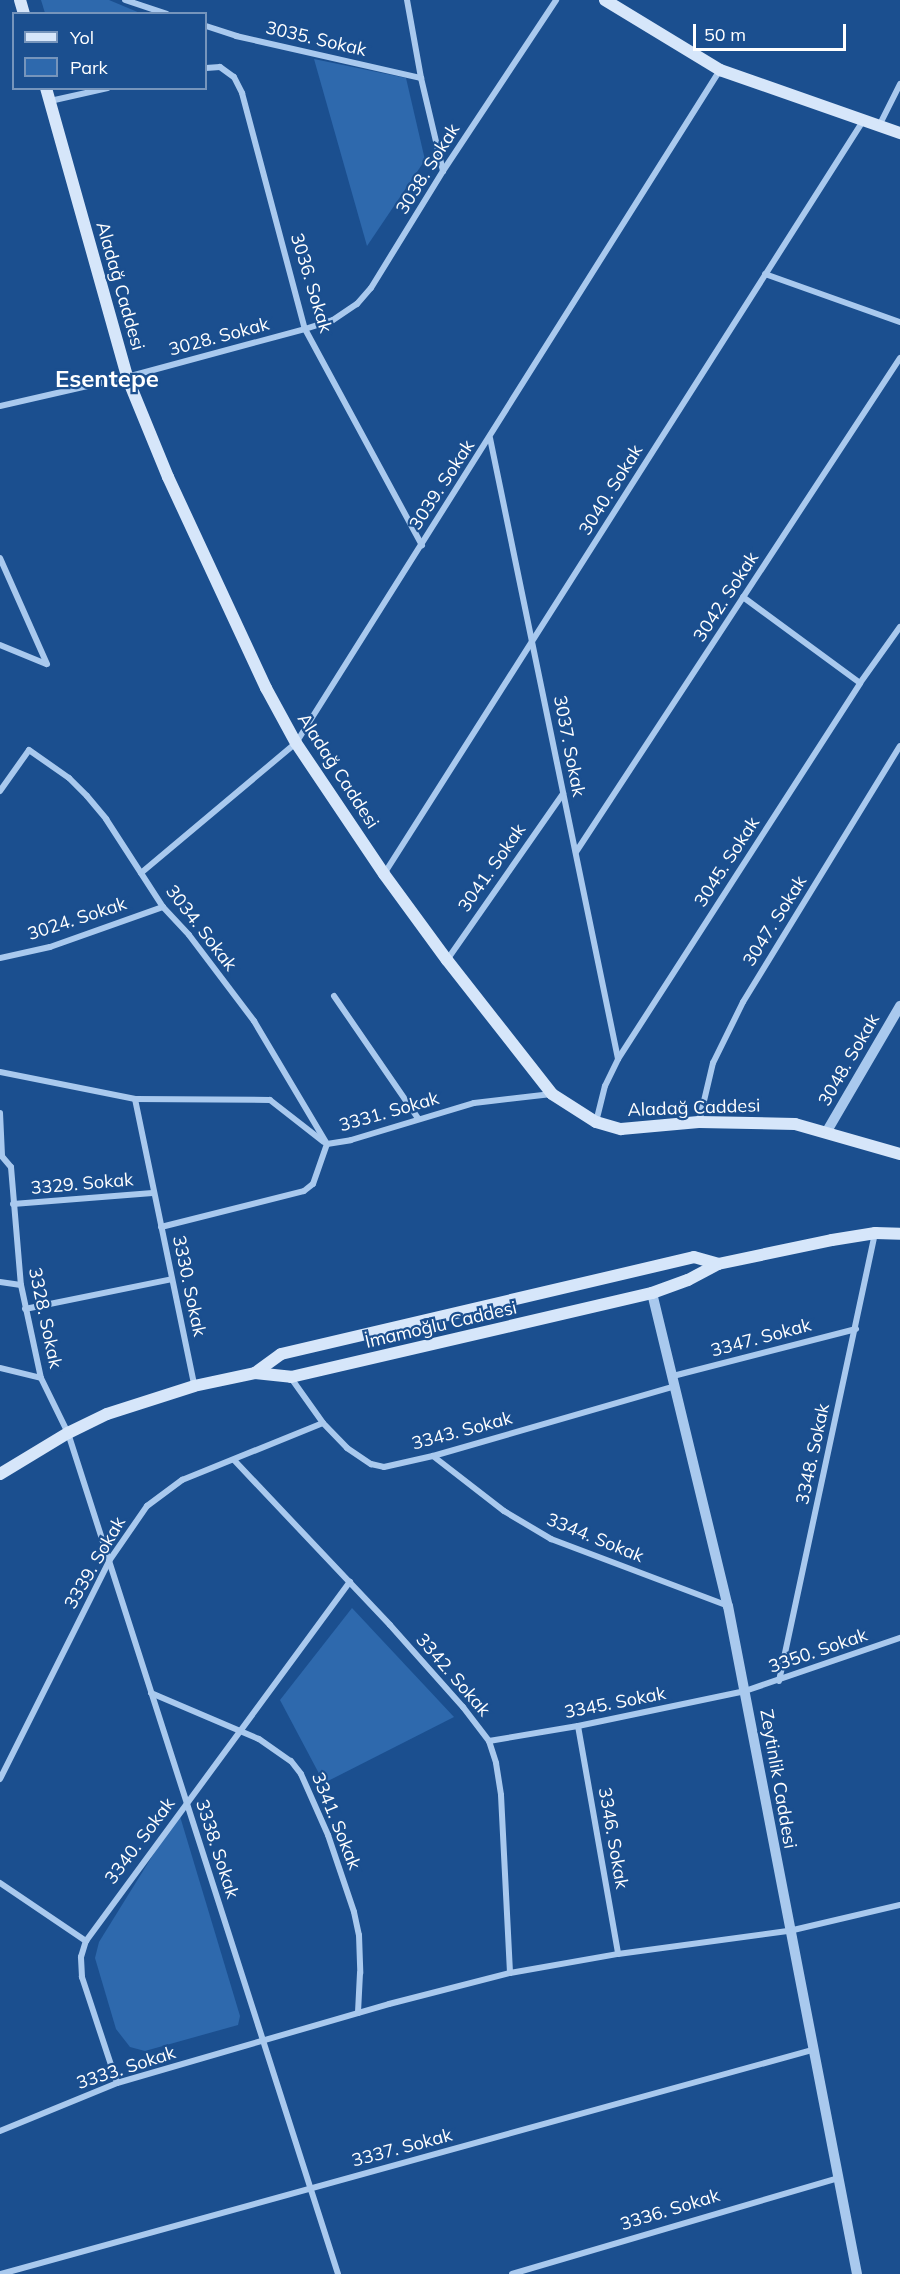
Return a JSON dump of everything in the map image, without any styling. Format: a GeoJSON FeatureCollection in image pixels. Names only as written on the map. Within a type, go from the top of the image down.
{"type":"FeatureCollection","features":[{"type":"Feature","properties":{"kind":"main road"},"geometry":{"type":"LineString","coordinates":[[607,1],[720,70],[863,122],[900,133]]}},
{"type":"Feature","properties":{"kind":"main road","name":"Aladağ Caddesi"},"geometry":{"type":"LineString","coordinates":[[48,95],[127,377],[218,590],[266,688],[296,743],[384,874],[447,960],[552,1094],[596,1122],[621,1129],[699,1122],[795,1124],[827,1131],[900,1154]]}},
{"type":"Feature","properties":{"kind":"main road","name":"İmamoğlu Caddesi"},"geometry":{"type":"LineString","coordinates":[[0,1474],[68,1433],[138,1402],[194,1386],[255,1373],[291,1377],[652,1293],[688,1280],[718,1264],[875,1233],[900,1234]]}},
{"type":"Feature","properties":{"kind":"main road"},"geometry":{"type":"LineString","coordinates":[[255,1373],[281,1354],[557,1289],[694,1257],[718,1264]]}},
{"type":"Feature","properties":{"kind":"street"},"geometry":{"type":"LineString","coordinates":[[125,0],[161,12]]}},
{"type":"Feature","properties":{"kind":"street"},"geometry":{"type":"LineString","coordinates":[[407,0],[421,78],[443,171]]}},
{"type":"Feature","properties":{"kind":"street","name":"3038. Sokak"},"geometry":{"type":"LineString","coordinates":[[305,328],[333,320],[357,304],[371,288],[443,171],[556,0]]}},
{"type":"Feature","properties":{"kind":"street","name":"3035. Sokak"},"geometry":{"type":"LineString","coordinates":[[207,26],[236,36],[421,78]]}},
{"type":"Feature","properties":{"kind":"street","name":"3036. Sokak"},"geometry":{"type":"LineString","coordinates":[[207,68],[220,67],[234,77],[242,93],[305,328],[422,545]]}},
{"type":"Feature","properties":{"kind":"street","name":"3039. Sokak"},"geometry":{"type":"LineString","coordinates":[[141,873],[296,743],[720,70]]}},
{"type":"Feature","properties":{"kind":"street"},"geometry":{"type":"LineString","coordinates":[[879,126],[900,84]]}},
{"type":"Feature","properties":{"kind":"street"},"geometry":{"type":"LineString","coordinates":[[48,95],[91,90]]}},
{"type":"Feature","properties":{"kind":"street","name":"3040. Sokak"},"geometry":{"type":"LineString","coordinates":[[384,874],[863,122]]}},
{"type":"Feature","properties":{"kind":"street"},"geometry":{"type":"LineString","coordinates":[[765,274],[900,322]]}},
{"type":"Feature","properties":{"kind":"street","name":"3028. Sokak"},"geometry":{"type":"LineString","coordinates":[[0,406],[127,377],[305,328]]}},
{"type":"Feature","properties":{"kind":"street","name":"3042. Sokak"},"geometry":{"type":"LineString","coordinates":[[576,852],[900,358]]}},
{"type":"Feature","properties":{"kind":"street","name":"3037. Sokak"},"geometry":{"type":"LineString","coordinates":[[490,438],[618,1059]]}},
{"type":"Feature","properties":{"kind":"street"},"geometry":{"type":"LineString","coordinates":[[0,558],[47,664],[0,645]]}},
{"type":"Feature","properties":{"kind":"street"},"geometry":{"type":"LineString","coordinates":[[743,597],[860,683]]}},
{"type":"Feature","properties":{"kind":"street","name":"3045. Sokak"},"geometry":{"type":"LineString","coordinates":[[596,1122],[605,1086],[618,1059],[860,683],[900,627]]}},
{"type":"Feature","properties":{"kind":"street","name":"3047. Sokak"},"geometry":{"type":"LineString","coordinates":[[699,1122],[712,1063],[743,1002],[900,746]]}},
{"type":"Feature","properties":{"kind":"street","name":"3034. Sokak"},"geometry":{"type":"LineString","coordinates":[[0,791],[29,750],[69,778],[87,796],[106,819],[163,907],[189,935],[254,1021],[327,1144]]}},
{"type":"Feature","properties":{"kind":"street","name":"3041. Sokak"},"geometry":{"type":"LineString","coordinates":[[447,960],[563,794]]}},
{"type":"Feature","properties":{"kind":"street","name":"3024. Sokak"},"geometry":{"type":"LineString","coordinates":[[0,958],[50,947],[163,907]]}},
{"type":"Feature","properties":{"kind":"street"},"geometry":{"type":"LineString","coordinates":[[334,996],[418,1118]]}},
{"type":"Feature","properties":{"kind":"street","name":"3048. Sokak"},"geometry":{"type":"LineString","coordinates":[[827,1131],[900,1006]]}},
{"type":"Feature","properties":{"kind":"street"},"geometry":{"type":"LineString","coordinates":[[0,1072],[135,1099],[270,1100],[327,1144]]}},
{"type":"Feature","properties":{"kind":"street","name":"3331. Sokak"},"geometry":{"type":"LineString","coordinates":[[161,1227],[304,1191],[313,1184],[327,1144],[351,1140],[474,1103],[552,1094]]}},
{"type":"Feature","properties":{"kind":"street","name":"3330. Sokak"},"geometry":{"type":"LineString","coordinates":[[135,1099],[194,1386]]}},
{"type":"Feature","properties":{"kind":"street","name":"3328. Sokak"},"geometry":{"type":"LineString","coordinates":[[0,1113],[1,1155],[11,1167],[25,1309],[42,1378],[68,1433]]}},
{"type":"Feature","properties":{"kind":"street","name":"3329. Sokak"},"geometry":{"type":"LineString","coordinates":[[13,1204],[153,1193]]}},
{"type":"Feature","properties":{"kind":"street","name":"3348. Sokak"},"geometry":{"type":"LineString","coordinates":[[779,1681],[875,1233]]}},
{"type":"Feature","properties":{"kind":"street"},"geometry":{"type":"LineString","coordinates":[[25,1309],[172,1280]]}},
{"type":"Feature","properties":{"kind":"street"},"geometry":{"type":"LineString","coordinates":[[0,1282],[21,1285]]}},
{"type":"Feature","properties":{"kind":"street","name":"Zeytinlik Caddesi"},"geometry":{"type":"LineString","coordinates":[[652,1293],[728,1606],[857,2274]]}},
{"type":"Feature","properties":{"kind":"street","name":"3347. Sokak"},"geometry":{"type":"LineString","coordinates":[[674,1381],[856,1329]]}},
{"type":"Feature","properties":{"kind":"street"},"geometry":{"type":"LineString","coordinates":[[0,1368],[42,1378]]}},
{"type":"Feature","properties":{"kind":"street","name":"3343. Sokak"},"geometry":{"type":"LineString","coordinates":[[291,1377],[323,1424],[347,1448],[371,1464],[384,1467],[433,1456],[674,1381]]}},
{"type":"Feature","properties":{"kind":"street","name":"3339. Sokak"},"geometry":{"type":"LineString","coordinates":[[0,1779],[109,1561],[135,1521],[164,1491],[182,1480],[323,1424]]}},
{"type":"Feature","properties":{"kind":"street","name":"3338. Sokak"},"geometry":{"type":"LineString","coordinates":[[68,1433],[339,2274]]}},
{"type":"Feature","properties":{"kind":"street","name":"3344. Sokak"},"geometry":{"type":"LineString","coordinates":[[433,1456],[504,1511],[551,1539],[728,1606]]}},
{"type":"Feature","properties":{"kind":"street","name":"3342. Sokak"},"geometry":{"type":"LineString","coordinates":[[234,1460],[351,1582],[464,1707],[489,1741],[496,1763],[501,1795],[510,1973]]}},
{"type":"Feature","properties":{"kind":"street","name":"3340. Sokak"},"geometry":{"type":"LineString","coordinates":[[117,2083],[82,1977],[81,1957],[86,1941],[351,1582]]}},
{"type":"Feature","properties":{"kind":"street","name":"3350. Sokak"},"geometry":{"type":"LineString","coordinates":[[745,1691],[900,1638]]}},
{"type":"Feature","properties":{"kind":"street","name":"3345. Sokak"},"geometry":{"type":"LineString","coordinates":[[489,1741],[578,1726],[745,1691]]}},
{"type":"Feature","properties":{"kind":"street","name":"3341. Sokak"},"geometry":{"type":"LineString","coordinates":[[151,1693],[259,1739],[291,1761],[312,1795],[354,1912],[360,1964],[358,2013]]}},
{"type":"Feature","properties":{"kind":"street","name":"3346. Sokak"},"geometry":{"type":"LineString","coordinates":[[578,1726],[618,1954]]}},
{"type":"Feature","properties":{"kind":"street"},"geometry":{"type":"LineString","coordinates":[[0,1883],[86,1941]]}},
{"type":"Feature","properties":{"kind":"street","name":"3333. Sokak"},"geometry":{"type":"LineString","coordinates":[[0,2131],[117,2083],[358,2013],[510,1973],[618,1954],[789,1931],[900,1905]]}},
{"type":"Feature","properties":{"kind":"street","name":"3337. Sokak"},"geometry":{"type":"LineString","coordinates":[[1,2274],[812,2050]]}},
{"type":"Feature","properties":{"kind":"street","name":"3336. Sokak"},"geometry":{"type":"LineString","coordinates":[[512,2274],[838,2178]]}},
{"type":"Feature","properties":{"kind":"green space"},"geometry":{"type":"Polygon","coordinates":[[[41,0],[109,0],[138,12],[45,12],[41,0]]]}},
{"type":"Feature","properties":{"kind":"green space"},"geometry":{"type":"Polygon","coordinates":[[[314,59],[406,78],[425,160],[367,246],[314,59]]]}},
{"type":"Feature","properties":{"kind":"green space"},"geometry":{"type":"Polygon","coordinates":[[[352,1608],[454,1717],[324,1783],[280,1700],[352,1608]]]}},
{"type":"Feature","properties":{"kind":"green space"},"geometry":{"type":"Polygon","coordinates":[[[179,1813],[240,2016],[238,2025],[145,2051],[130,2047],[116,2029],[95,1958],[99,1942],[179,1813]]]}},
{"type":"Feature","properties":{"kind":"district","name":"Esentepe"},"geometry":{"type":"Point","coordinates":[107,379]}}]}
